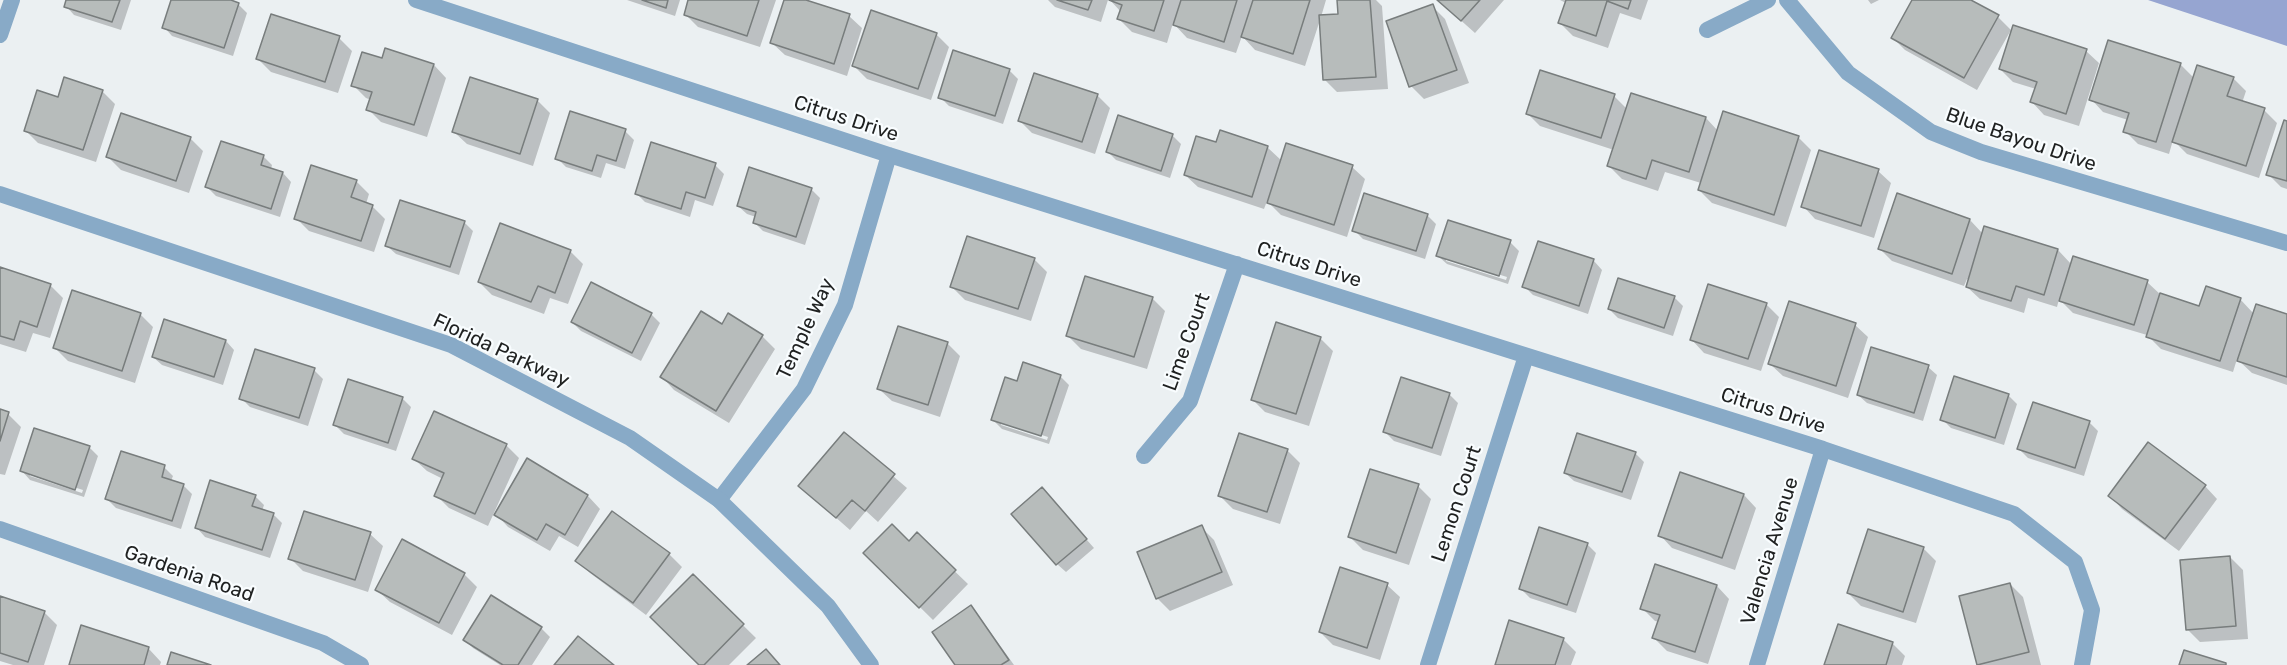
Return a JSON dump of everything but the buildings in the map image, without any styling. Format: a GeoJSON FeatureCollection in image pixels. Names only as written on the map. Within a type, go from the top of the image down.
{"type":"FeatureCollection","features":[{"type":"Feature","properties":{"kind":"street"},"geometry":{"type":"LineString","coordinates":[[0,35],[12,0]]}},
{"type":"Feature","properties":{"kind":"street","name":"Citrus Drive"},"geometry":{"type":"LineString","coordinates":[[416,0],[889,155],[1823,449],[2014,514],[2075,562],[2092,610],[2082,665]]}},
{"type":"Feature","properties":{"kind":"street"},"geometry":{"type":"LineString","coordinates":[[1707,30],[1768,0]]}},
{"type":"Feature","properties":{"kind":"street","name":"Blue Bayou Drive"},"geometry":{"type":"LineString","coordinates":[[1787,0],[1848,73],[1931,132],[1981,153],[2287,243]]}},
{"type":"Feature","properties":{"kind":"street","name":"Temple Way"},"geometry":{"type":"LineString","coordinates":[[719,500],[804,389],[845,305],[889,155]]}},
{"type":"Feature","properties":{"kind":"street","name":"Florida Parkway"},"geometry":{"type":"LineString","coordinates":[[0,194],[451,345],[630,438],[719,500],[828,606],[871,665]]}},
{"type":"Feature","properties":{"kind":"street","name":"Lime Court"},"geometry":{"type":"LineString","coordinates":[[1144,456],[1190,401],[1237,264]]}},
{"type":"Feature","properties":{"kind":"street","name":"Lemon Court"},"geometry":{"type":"LineString","coordinates":[[1428,665],[1526,356]]}},
{"type":"Feature","properties":{"kind":"street","name":"Valencia Avenue"},"geometry":{"type":"LineString","coordinates":[[1757,665],[1823,449]]}},
{"type":"Feature","properties":{"kind":"street","name":"Gardenia Road"},"geometry":{"type":"LineString","coordinates":[[0,530],[322,643],[361,665]]}},
{"type":"Feature","properties":{"kind":"water"},"geometry":{"type":"Polygon","coordinates":[[[2148,0],[2287,0],[2287,46],[2148,0]]]}}]}
